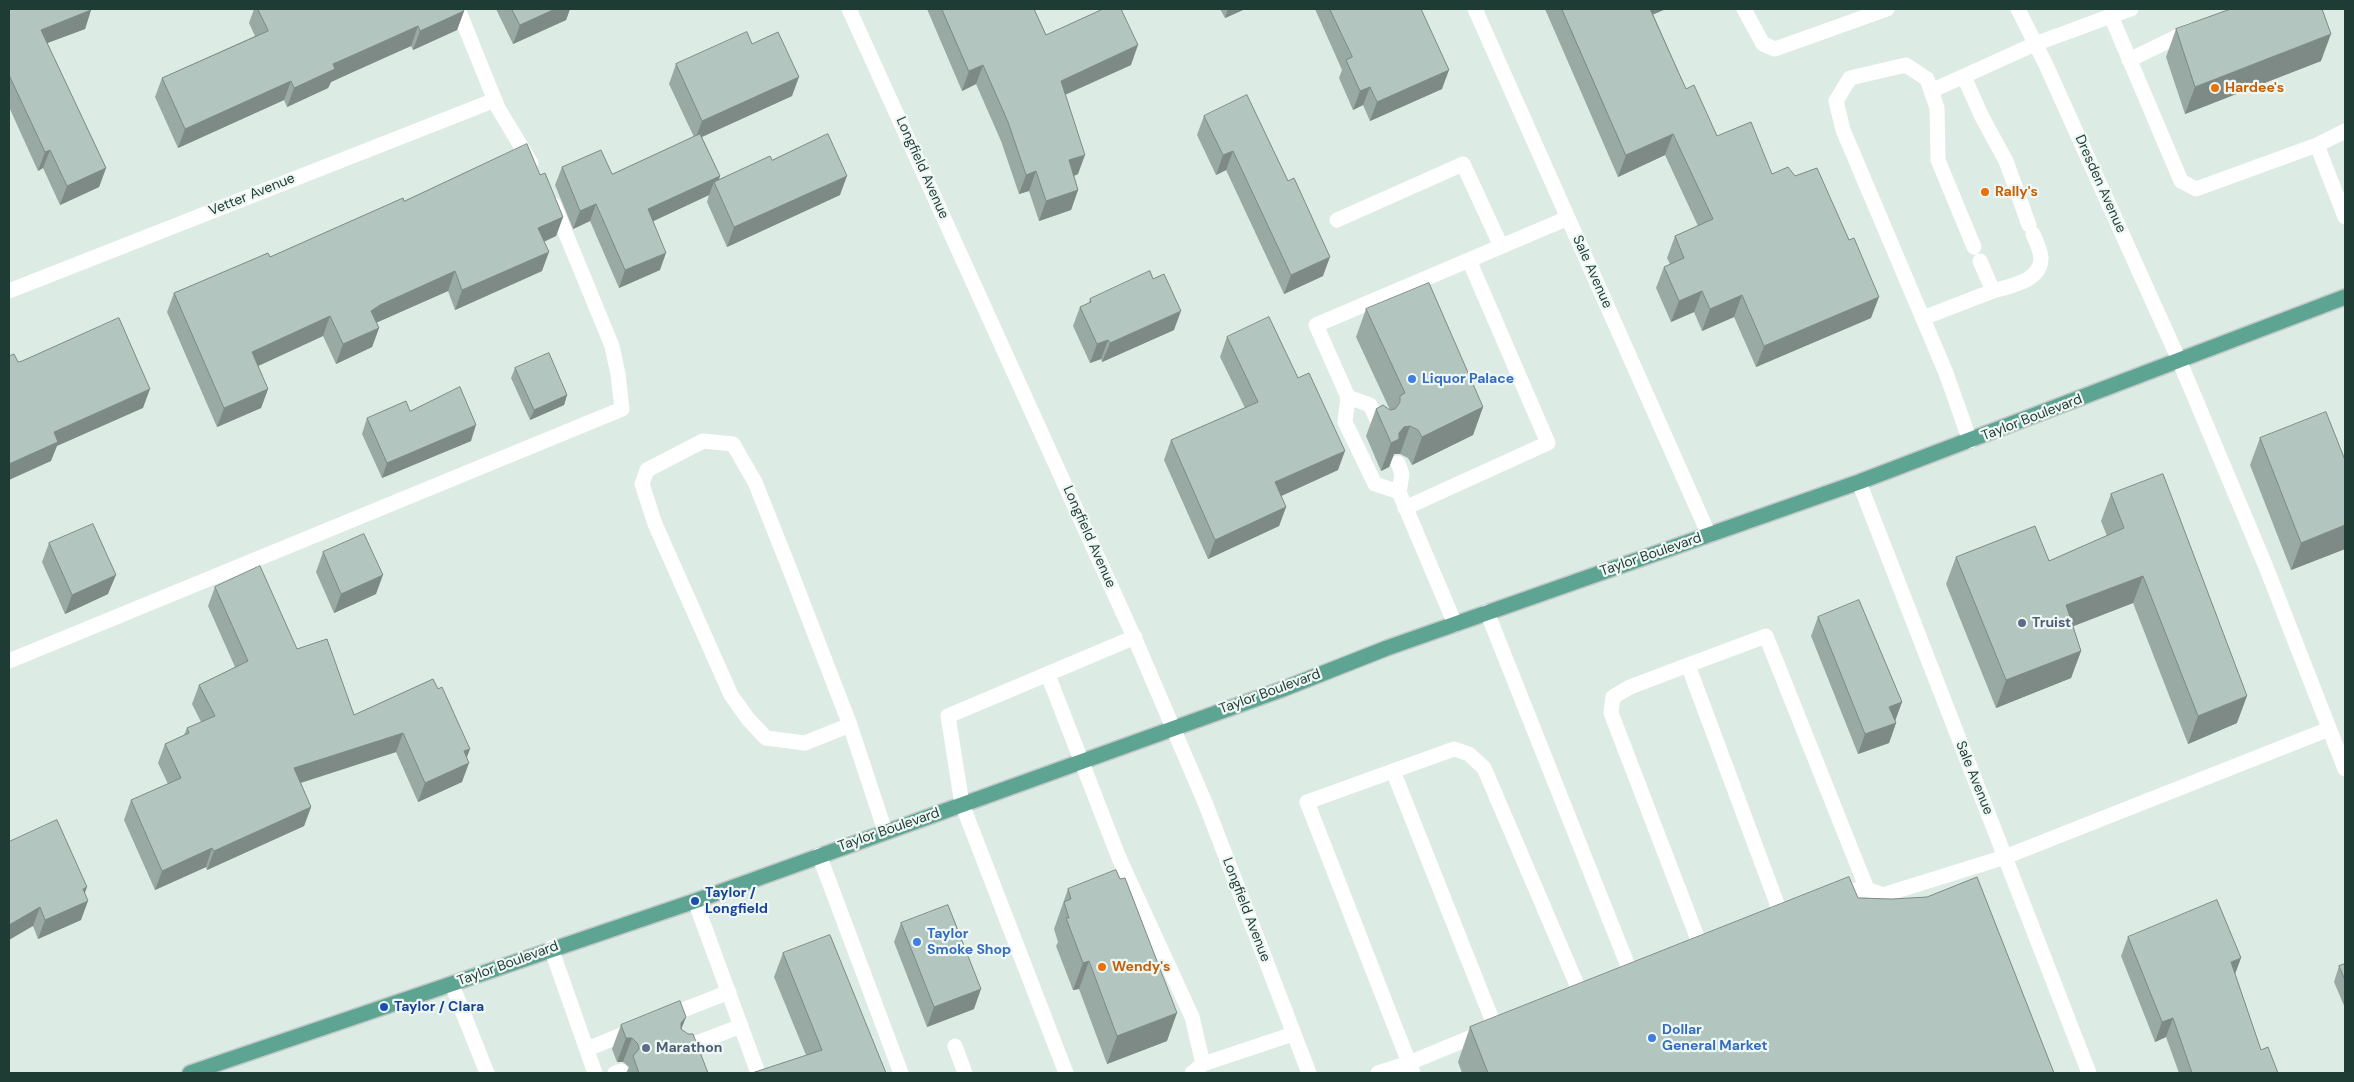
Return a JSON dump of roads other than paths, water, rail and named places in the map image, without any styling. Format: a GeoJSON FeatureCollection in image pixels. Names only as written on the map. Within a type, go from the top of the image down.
{"type":"FeatureCollection","features":[{"type":"Feature","properties":{"kind":"main road","name":"Taylor Boulevard"},"geometry":{"type":"LineString","coordinates":[[190,1073],[220,1068],[551,948],[695,901],[885,830],[1083,761],[1487,612],[1859,482],[2345,297]]}},
{"type":"Feature","properties":{"kind":"street"},"geometry":{"type":"LineString","coordinates":[[458,9],[495,100],[541,179]]}},
{"type":"Feature","properties":{"kind":"street","name":"Longfield Avenue"},"geometry":{"type":"LineString","coordinates":[[849,9],[1135,638],[1173,728],[1309,1073]]}},
{"type":"Feature","properties":{"kind":"street","name":"Sale Avenue"},"geometry":{"type":"LineString","coordinates":[[1475,9],[1709,535]]}},
{"type":"Feature","properties":{"kind":"street"},"geometry":{"type":"LineString","coordinates":[[1744,9],[1763,44],[1775,49],[1887,9]]}},
{"type":"Feature","properties":{"kind":"street","name":"Dresden Avenue"},"geometry":{"type":"LineString","coordinates":[[2018,9],[2179,360],[2266,567],[2345,769]]}},
{"type":"Feature","properties":{"kind":"street"},"geometry":{"type":"LineString","coordinates":[[1931,91],[2035,44],[2131,9]]}},
{"type":"Feature","properties":{"kind":"street"},"geometry":{"type":"LineString","coordinates":[[2111,16],[2181,181],[2196,189],[2317,145],[2345,131]]}},
{"type":"Feature","properties":{"kind":"street"},"geometry":{"type":"LineString","coordinates":[[2129,60],[2205,24]]}},
{"type":"Feature","properties":{"kind":"street"},"geometry":{"type":"LineString","coordinates":[[1970,441],[1946,372],[1843,130],[1836,101],[1850,78],[1906,65],[1927,79],[1937,108],[1938,160],[1974,247]]}},
{"type":"Feature","properties":{"kind":"street"},"geometry":{"type":"LineString","coordinates":[[1923,318],[1993,291],[2025,282],[2035,274],[2041,258],[2006,161],[1982,117],[1964,77]]}},
{"type":"Feature","properties":{"kind":"street","name":"Vetter Avenue"},"geometry":{"type":"LineString","coordinates":[[9,291],[495,100]]}},
{"type":"Feature","properties":{"kind":"street"},"geometry":{"type":"LineString","coordinates":[[2317,145],[2345,218]]}},
{"type":"Feature","properties":{"kind":"street"},"geometry":{"type":"LineString","coordinates":[[1337,220],[1463,164],[1501,246]]}},
{"type":"Feature","properties":{"kind":"street"},"geometry":{"type":"LineString","coordinates":[[9,661],[622,409],[618,374],[612,346],[550,196]]}},
{"type":"Feature","properties":{"kind":"street"},"geometry":{"type":"LineString","coordinates":[[1399,492],[1375,484],[1346,422],[1348,396],[1316,325],[1568,218]]}},
{"type":"Feature","properties":{"kind":"street"},"geometry":{"type":"LineString","coordinates":[[1405,508],[1548,442],[1469,260]]}},
{"type":"Feature","properties":{"kind":"street"},"geometry":{"type":"LineString","coordinates":[[1980,261],[1993,291]]}},
{"type":"Feature","properties":{"kind":"street"},"geometry":{"type":"LineString","coordinates":[[1348,396],[1370,406],[1381,428]]}},
{"type":"Feature","properties":{"kind":"street"},"geometry":{"type":"LineString","coordinates":[[850,724],[805,743],[766,738],[748,719],[731,695],[655,524],[642,484],[647,470],[703,441],[733,444],[755,482],[850,724],[885,830]]}},
{"type":"Feature","properties":{"kind":"street"},"geometry":{"type":"LineString","coordinates":[[1398,463],[1402,474],[1399,492],[1455,624]]}},
{"type":"Feature","properties":{"kind":"street","name":"Sale Avenue"},"geometry":{"type":"LineString","coordinates":[[1859,482],[2090,1073]]}},
{"type":"Feature","properties":{"kind":"street"},"geometry":{"type":"LineString","coordinates":[[1487,612],[1630,971]]}},
{"type":"Feature","properties":{"kind":"street"},"geometry":{"type":"LineString","coordinates":[[1699,942],[1611,713],[1613,697],[1630,687],[1766,636],[1867,890]]}},
{"type":"Feature","properties":{"kind":"street"},"geometry":{"type":"LineString","coordinates":[[1066,1073],[962,804],[948,716],[1135,638]]}},
{"type":"Feature","properties":{"kind":"street"},"geometry":{"type":"LineString","coordinates":[[1688,665],[1779,909]]}},
{"type":"Feature","properties":{"kind":"street"},"geometry":{"type":"LineString","coordinates":[[1048,675],[1083,761],[1119,858],[1192,1017],[1198,1068],[1293,1034]]}},
{"type":"Feature","properties":{"kind":"street"},"geometry":{"type":"LineString","coordinates":[[1822,894],[1843,890],[1867,890],[1883,896],[2005,857],[2329,729]]}},
{"type":"Feature","properties":{"kind":"street"},"geometry":{"type":"LineString","coordinates":[[1411,1068],[1307,802],[1454,749],[1469,754],[1484,768],[1580,992]]}},
{"type":"Feature","properties":{"kind":"street"},"geometry":{"type":"LineString","coordinates":[[1394,771],[1495,1027]]}},
{"type":"Feature","properties":{"kind":"street"},"geometry":{"type":"LineString","coordinates":[[819,855],[901,1073]]}},
{"type":"Feature","properties":{"kind":"street"},"geometry":{"type":"LineString","coordinates":[[695,901],[758,1073]]}},
{"type":"Feature","properties":{"kind":"street"},"geometry":{"type":"LineString","coordinates":[[1761,916],[1796,903]]}},
{"type":"Feature","properties":{"kind":"street"},"geometry":{"type":"LineString","coordinates":[[1682,949],[1716,935]]}},
{"type":"Feature","properties":{"kind":"street"},"geometry":{"type":"LineString","coordinates":[[551,948],[595,1073]]}},
{"type":"Feature","properties":{"kind":"street"},"geometry":{"type":"LineString","coordinates":[[1613,978],[1647,964]]}},
{"type":"Feature","properties":{"kind":"street"},"geometry":{"type":"LineString","coordinates":[[452,984],[486,1073]]}},
{"type":"Feature","properties":{"kind":"street"},"geometry":{"type":"LineString","coordinates":[[1563,999],[1597,985]]}},
{"type":"Feature","properties":{"kind":"street"},"geometry":{"type":"LineString","coordinates":[[587,1049],[729,992]]}},
{"type":"Feature","properties":{"kind":"street"},"geometry":{"type":"LineString","coordinates":[[1378,1073],[1411,1068],[1512,1020]]}},
{"type":"Feature","properties":{"kind":"street"},"geometry":{"type":"LineString","coordinates":[[681,1049],[742,1026]]}},
{"type":"Feature","properties":{"kind":"street"},"geometry":{"type":"LineString","coordinates":[[955,1046],[966,1073]]}},
{"type":"Feature","properties":{"kind":"place","name":"Hardee's"},"geometry":{"type":"Point","coordinates":[2215,88]}},
{"type":"Feature","properties":{"kind":"place","name":"Rally's"},"geometry":{"type":"Point","coordinates":[1985,192]}},
{"type":"Feature","properties":{"kind":"place","name":"Liquor Palace"},"geometry":{"type":"Point","coordinates":[1412,379]}},
{"type":"Feature","properties":{"kind":"place","name":"Truist"},"geometry":{"type":"Point","coordinates":[2022,623]}},
{"type":"Feature","properties":{"kind":"place","name":"Taylor / Longfield"},"geometry":{"type":"Point","coordinates":[695,901]}},
{"type":"Feature","properties":{"kind":"place","name":"Taylor Smoke Shop"},"geometry":{"type":"Point","coordinates":[917,942]}},
{"type":"Feature","properties":{"kind":"place","name":"Wendy's"},"geometry":{"type":"Point","coordinates":[1102,967]}},
{"type":"Feature","properties":{"kind":"place","name":"Taylor / Clara"},"geometry":{"type":"Point","coordinates":[384,1007]}},
{"type":"Feature","properties":{"kind":"place","name":"Dollar General Market"},"geometry":{"type":"Point","coordinates":[1652,1038]}},
{"type":"Feature","properties":{"kind":"place","name":"Marathon"},"geometry":{"type":"Point","coordinates":[646,1048]}}]}
